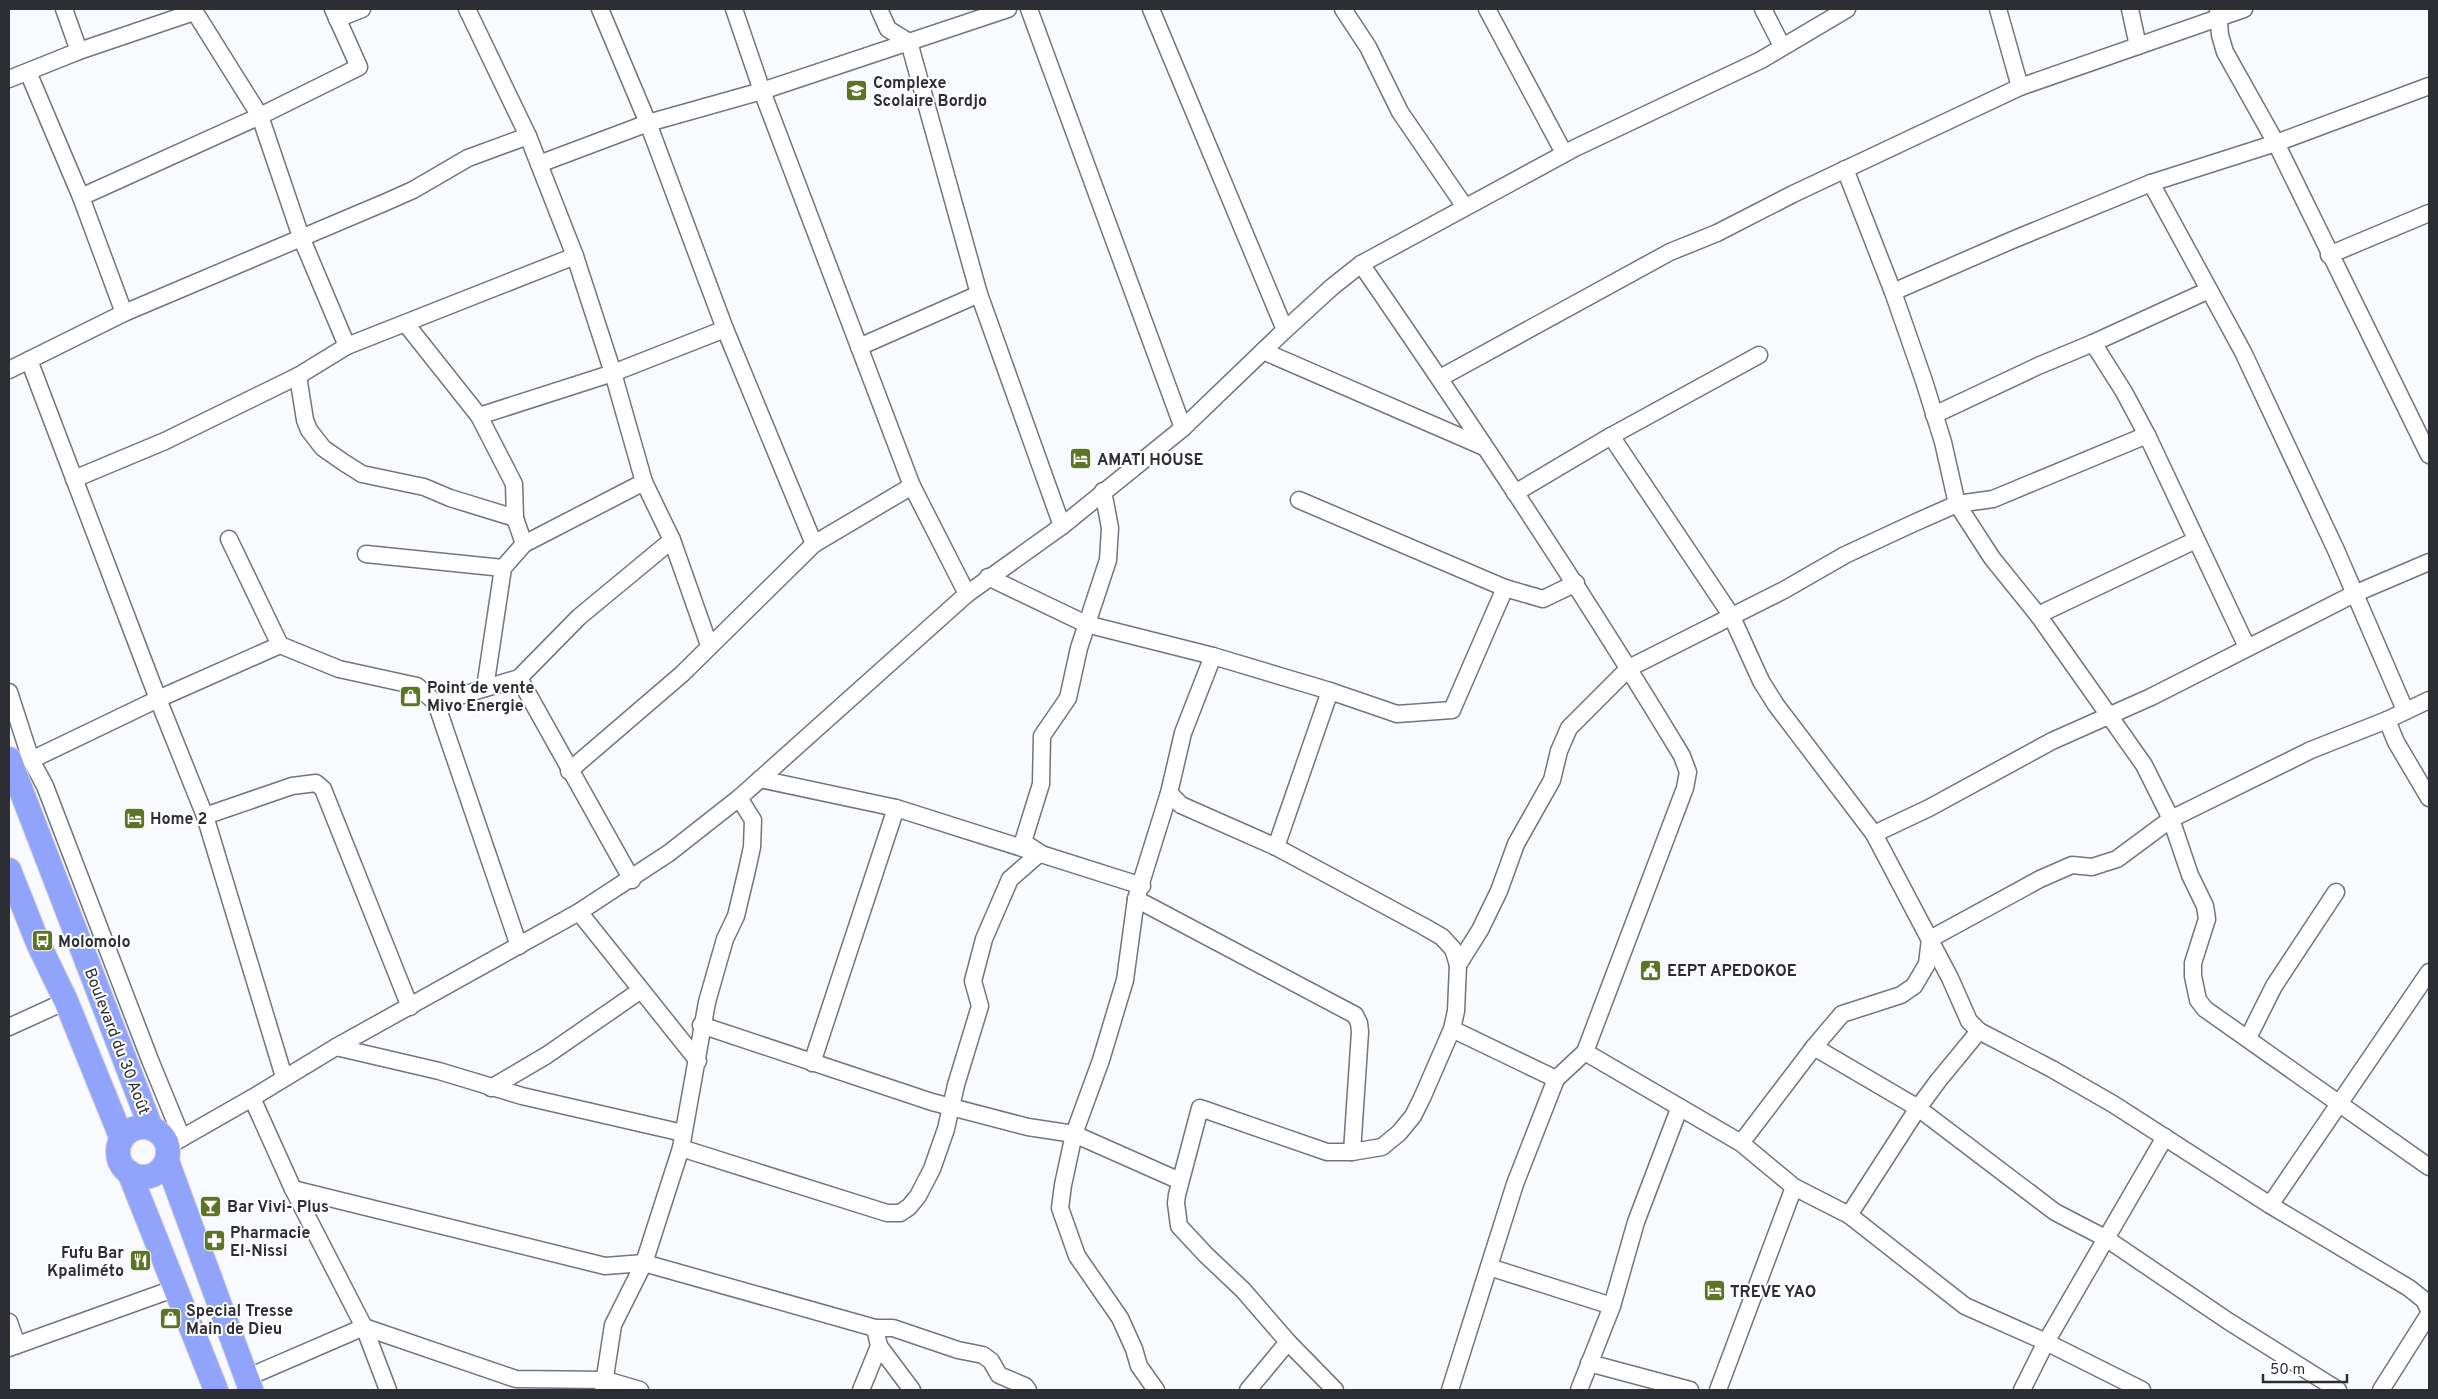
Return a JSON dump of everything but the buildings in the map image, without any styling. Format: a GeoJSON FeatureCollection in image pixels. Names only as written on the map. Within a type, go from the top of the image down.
{"type":"FeatureCollection","features":[{"type":"Feature","properties":{"kind":"highway","name":"Boulevard du 30 Août"},"geometry":{"type":"LineString","coordinates":[[20,760],[151,1128]]}},
{"type":"Feature","properties":{"kind":"highway","name":"Boulevard du 30 Août"},"geometry":{"type":"LineString","coordinates":[[9,870],[38,943],[66,1001],[122,1139]]}},
{"type":"Feature","properties":{"kind":"highway"},"geometry":{"type":"LineString","coordinates":[[172,1148],[157,1173],[150,1176],[136,1176],[129,1172],[123,1167],[118,1153],[122,1139],[134,1129],[151,1128],[158,1132],[172,1148],[248,1384]]}},
{"type":"Feature","properties":{"kind":"highway"},"geometry":{"type":"LineString","coordinates":[[129,1172],[216,1390]]}},
{"type":"Feature","properties":{"kind":"street"},"geometry":{"type":"LineString","coordinates":[[64,9],[79,51]]}},
{"type":"Feature","properties":{"kind":"street"},"geometry":{"type":"LineString","coordinates":[[81,197],[260,116],[359,67],[334,14],[362,9]]}},
{"type":"Feature","properties":{"kind":"street"},"geometry":{"type":"LineString","coordinates":[[467,9],[528,136],[575,256],[613,373],[644,482],[672,540],[709,645]]}},
{"type":"Feature","properties":{"kind":"street"},"geometry":{"type":"LineString","coordinates":[[600,9],[648,123],[724,329],[814,544]]}},
{"type":"Feature","properties":{"kind":"street"},"geometry":{"type":"LineString","coordinates":[[734,9],[762,90],[912,486],[967,594]]}},
{"type":"Feature","properties":{"kind":"street"},"geometry":{"type":"LineString","coordinates":[[879,9],[888,29],[910,42],[979,294],[1062,526]]}},
{"type":"Feature","properties":{"kind":"street"},"geometry":{"type":"LineString","coordinates":[[539,164],[648,123],[762,90],[1008,9]]}},
{"type":"Feature","properties":{"kind":"street"},"geometry":{"type":"LineString","coordinates":[[1029,9],[1183,428]]}},
{"type":"Feature","properties":{"kind":"street"},"geometry":{"type":"LineString","coordinates":[[1151,9],[1285,330]]}},
{"type":"Feature","properties":{"kind":"street"},"geometry":{"type":"LineString","coordinates":[[1343,9],[1368,47],[1400,112],[1465,207]]}},
{"type":"Feature","properties":{"kind":"street"},"geometry":{"type":"LineString","coordinates":[[1487,9],[1564,153]]}},
{"type":"Feature","properties":{"kind":"street"},"geometry":{"type":"LineString","coordinates":[[1762,9],[1782,46]]}},
{"type":"Feature","properties":{"kind":"street"},"geometry":{"type":"LineString","coordinates":[[9,692],[20,760],[45,786],[150,1060],[172,1148],[284,1077],[519,946],[632,880],[739,798],[967,594],[988,577],[1062,526],[1183,428],[1263,350],[1361,264],[1564,153],[1664,104],[1726,78],[1741,68],[1761,60],[1847,9]]}},
{"type":"Feature","properties":{"kind":"street"},"geometry":{"type":"LineString","coordinates":[[1998,9],[2020,87]]}},
{"type":"Feature","properties":{"kind":"street"},"geometry":{"type":"LineString","coordinates":[[2130,9],[2138,46]]}},
{"type":"Feature","properties":{"kind":"street"},"geometry":{"type":"LineString","coordinates":[[1440,378],[1670,252],[1716,233],[1845,169],[2020,87],[2138,46],[2219,13],[2244,9]]}},
{"type":"Feature","properties":{"kind":"street"},"geometry":{"type":"LineString","coordinates":[[9,79],[79,51],[193,10],[260,116],[302,237],[347,346]]}},
{"type":"Feature","properties":{"kind":"street"},"geometry":{"type":"LineString","coordinates":[[2219,13],[2220,35],[2225,52],[2276,143],[2329,255],[2429,455]]}},
{"type":"Feature","properties":{"kind":"street"},"geometry":{"type":"LineString","coordinates":[[28,72],[81,197],[124,313]]}},
{"type":"Feature","properties":{"kind":"street"},"geometry":{"type":"LineString","coordinates":[[1893,292],[2151,183],[2276,143],[2429,86]]}},
{"type":"Feature","properties":{"kind":"street"},"geometry":{"type":"LineString","coordinates":[[9,370],[124,313],[413,190],[468,158],[528,136]]}},
{"type":"Feature","properties":{"kind":"street"},"geometry":{"type":"LineString","coordinates":[[1845,169],[1893,292],[1934,415],[1958,504],[1992,558],[2038,615],[2144,765],[2171,819],[2187,868],[2205,906],[2207,919],[2194,962],[2193,976],[2198,1000],[2205,1009],[2429,1167]]}},
{"type":"Feature","properties":{"kind":"street"},"geometry":{"type":"LineString","coordinates":[[2151,183],[2243,352],[2336,550],[2406,710]]}},
{"type":"Feature","properties":{"kind":"street"},"geometry":{"type":"LineString","coordinates":[[2329,255],[2429,213]]}},
{"type":"Feature","properties":{"kind":"street"},"geometry":{"type":"LineString","coordinates":[[74,479],[165,442],[298,376],[347,346],[575,256]]}},
{"type":"Feature","properties":{"kind":"street"},"geometry":{"type":"LineString","coordinates":[[1361,264],[1440,378],[1576,584],[1630,668],[1682,756],[1688,772],[1685,788],[1585,1052],[1556,1079],[1515,1184],[1450,1390]]}},
{"type":"Feature","properties":{"kind":"street"},"geometry":{"type":"LineString","coordinates":[[1934,415],[2038,366],[2209,290]]}},
{"type":"Feature","properties":{"kind":"street"},"geometry":{"type":"LineString","coordinates":[[859,347],[979,294]]}},
{"type":"Feature","properties":{"kind":"street"},"geometry":{"type":"LineString","coordinates":[[406,324],[480,416],[514,484],[515,518],[524,544]]}},
{"type":"Feature","properties":{"kind":"street"},"geometry":{"type":"LineString","coordinates":[[480,416],[613,373],[724,329]]}},
{"type":"Feature","properties":{"kind":"street"},"geometry":{"type":"LineString","coordinates":[[2093,343],[2124,392],[2147,435],[2248,648]]}},
{"type":"Feature","properties":{"kind":"street"},"geometry":{"type":"LineString","coordinates":[[1263,350],[1484,447]]}},
{"type":"Feature","properties":{"kind":"street"},"geometry":{"type":"LineString","coordinates":[[1515,493],[1611,436],[1759,355]]}},
{"type":"Feature","properties":{"kind":"street"},"geometry":{"type":"LineString","coordinates":[[29,360],[158,699],[205,816],[284,1077]]}},
{"type":"Feature","properties":{"kind":"street"},"geometry":{"type":"LineString","coordinates":[[298,376],[304,420],[309,430],[323,448],[343,462],[362,474],[424,487],[450,498],[515,518]]}},
{"type":"Feature","properties":{"kind":"street"},"geometry":{"type":"LineString","coordinates":[[1458,965],[1480,930],[1499,891],[1516,844],[1552,780],[1559,751],[1569,728],[1630,668],[1731,615],[1784,590],[1845,555],[1958,504],[1993,499],[2147,435]]}},
{"type":"Feature","properties":{"kind":"street"},"geometry":{"type":"LineString","coordinates":[[1611,436],[1731,615],[1761,681],[1776,705],[1874,834],[1930,939],[1969,1021],[1979,1031],[2052,1069],[2165,1137],[2270,1205],[2409,1288],[2424,1300],[2429,1310]]}},
{"type":"Feature","properties":{"kind":"street"},"geometry":{"type":"LineString","coordinates":[[486,688],[503,568],[524,544],[644,482]]}},
{"type":"Feature","properties":{"kind":"street"},"geometry":{"type":"LineString","coordinates":[[569,771],[674,681],[814,544],[912,486]]}},
{"type":"Feature","properties":{"kind":"street"},"geometry":{"type":"LineString","coordinates":[[1040,853],[1023,842],[1041,784],[1042,736],[1068,698],[1086,624],[1108,552],[1108,514],[1103,491]]}},
{"type":"Feature","properties":{"kind":"street"},"geometry":{"type":"LineString","coordinates":[[1299,500],[1505,588],[1543,599],[1576,584]]}},
{"type":"Feature","properties":{"kind":"street"},"geometry":{"type":"LineString","coordinates":[[229,539],[280,645],[339,669],[417,686],[436,703],[519,946]]}},
{"type":"Feature","properties":{"kind":"street"},"geometry":{"type":"LineString","coordinates":[[436,703],[519,678],[579,617],[672,540]]}},
{"type":"Feature","properties":{"kind":"street"},"geometry":{"type":"LineString","coordinates":[[2038,615],[2196,540]]}},
{"type":"Feature","properties":{"kind":"street"},"geometry":{"type":"LineString","coordinates":[[366,554],[503,568]]}},
{"type":"Feature","properties":{"kind":"street"},"geometry":{"type":"LineString","coordinates":[[1874,834],[1928,808],[2052,741],[2248,648],[2354,594],[2429,562]]}},
{"type":"Feature","properties":{"kind":"street"},"geometry":{"type":"LineString","coordinates":[[988,577],[1086,624],[1213,656],[1330,691],[1397,714],[1452,710],[1505,588]]}},
{"type":"Feature","properties":{"kind":"street"},"geometry":{"type":"LineString","coordinates":[[20,760],[280,645]]}},
{"type":"Feature","properties":{"kind":"street"},"geometry":{"type":"LineString","coordinates":[[1156,1390],[1139,1366],[1134,1349],[1120,1318],[1080,1262],[1060,1208],[1062,1184],[1074,1134],[1101,1060],[1125,980],[1139,892],[1169,793],[1183,733],[1213,656]]}},
{"type":"Feature","properties":{"kind":"street"},"geometry":{"type":"LineString","coordinates":[[519,678],[569,771],[632,880]]}},
{"type":"Feature","properties":{"kind":"street"},"geometry":{"type":"LineString","coordinates":[[1276,847],[1330,691]]}},
{"type":"Feature","properties":{"kind":"street"},"geometry":{"type":"LineString","coordinates":[[1930,939],[2040,879],[2072,865],[2092,866],[2118,859],[2171,819],[2311,750],[2387,720],[2429,700]]}},
{"type":"Feature","properties":{"kind":"street"},"geometry":{"type":"LineString","coordinates":[[2387,720],[2396,742],[2429,798]]}},
{"type":"Feature","properties":{"kind":"street"},"geometry":{"type":"LineString","coordinates":[[760,779],[896,808],[1040,853],[1139,892],[1355,1014],[1360,1032],[1352,1152]]}},
{"type":"Feature","properties":{"kind":"street"},"geometry":{"type":"LineString","coordinates":[[205,816],[292,786],[316,783],[323,789],[410,1007]]}},
{"type":"Feature","properties":{"kind":"street"},"geometry":{"type":"LineString","coordinates":[[1169,793],[1181,804],[1276,847],[1442,937],[1453,949],[1458,965],[1452,1029],[1413,1116],[1400,1134],[1382,1147],[1352,1152],[1327,1152],[1200,1108],[1180,1181],[1176,1203],[1179,1226],[1243,1290],[1288,1342],[1335,1390]]}},
{"type":"Feature","properties":{"kind":"street"},"geometry":{"type":"LineString","coordinates":[[604,1385],[613,1326],[644,1263],[682,1140],[698,1061],[701,1025],[726,939],[736,916],[752,847],[753,820],[739,798]]}},
{"type":"Feature","properties":{"kind":"street"},"geometry":{"type":"LineString","coordinates":[[812,1063],[896,808]]}},
{"type":"Feature","properties":{"kind":"street"},"geometry":{"type":"LineString","coordinates":[[336,1047],[439,1071],[491,1088],[682,1140],[810,1190],[894,1214],[908,1207],[922,1188],[939,1150],[980,1006],[973,981],[984,940],[1010,879],[1040,853]]}},
{"type":"Feature","properties":{"kind":"street"},"geometry":{"type":"LineString","coordinates":[[2248,1038],[2278,979],[2336,892]]}},
{"type":"Feature","properties":{"kind":"street"},"geometry":{"type":"LineString","coordinates":[[579,912],[698,1061]]}},
{"type":"Feature","properties":{"kind":"street"},"geometry":{"type":"LineString","coordinates":[[1741,1143],[1814,1047],[1842,1014],[1901,995],[1914,986],[1927,964],[1930,939]]}},
{"type":"Feature","properties":{"kind":"street"},"geometry":{"type":"LineString","coordinates":[[2270,1205],[2429,972]]}},
{"type":"Feature","properties":{"kind":"street"},"geometry":{"type":"LineString","coordinates":[[491,1088],[547,1055],[641,990]]}},
{"type":"Feature","properties":{"kind":"street"},"geometry":{"type":"LineString","coordinates":[[9,1027],[66,1001]]}},
{"type":"Feature","properties":{"kind":"street"},"geometry":{"type":"LineString","coordinates":[[701,1025],[812,1063],[952,1107],[1028,1127],[1074,1134],[1168,1174],[1180,1181]]}},
{"type":"Feature","properties":{"kind":"street"},"geometry":{"type":"LineString","coordinates":[[1452,1029],[1556,1079]]}},
{"type":"Feature","properties":{"kind":"street"},"geometry":{"type":"LineString","coordinates":[[1849,1215],[1918,1108],[1938,1080],[1979,1031]]}},
{"type":"Feature","properties":{"kind":"street"},"geometry":{"type":"LineString","coordinates":[[1814,1047],[1918,1108],[2054,1212],[2107,1239],[2338,1390]]}},
{"type":"Feature","properties":{"kind":"street"},"geometry":{"type":"LineString","coordinates":[[1585,1052],[1679,1109],[1741,1143],[1794,1188],[1849,1215],[1965,1306],[2046,1342],[2142,1390]]}},
{"type":"Feature","properties":{"kind":"street"},"geometry":{"type":"LineString","coordinates":[[252,1098],[293,1189],[364,1327],[388,1390]]}},
{"type":"Feature","properties":{"kind":"street"},"geometry":{"type":"LineString","coordinates":[[1579,1390],[1612,1306],[1636,1222],[1679,1109]]}},
{"type":"Feature","properties":{"kind":"street"},"geometry":{"type":"LineString","coordinates":[[2022,1390],[2046,1342],[2165,1137]]}},
{"type":"Feature","properties":{"kind":"street"},"geometry":{"type":"LineString","coordinates":[[1718,1390],[1794,1188]]}},
{"type":"Feature","properties":{"kind":"street"},"geometry":{"type":"LineString","coordinates":[[293,1189],[605,1266],[644,1263],[875,1328],[893,1328],[958,1350],[983,1354],[991,1361],[999,1374],[1025,1386],[1028,1390]]}},
{"type":"Feature","properties":{"kind":"street"},"geometry":{"type":"LineString","coordinates":[[1489,1267],[1612,1306]]}},
{"type":"Feature","properties":{"kind":"street"},"geometry":{"type":"LineString","coordinates":[[9,1322],[13,1346],[176,1288]]}},
{"type":"Feature","properties":{"kind":"street"},"geometry":{"type":"LineString","coordinates":[[2381,1390],[2429,1314]]}},
{"type":"Feature","properties":{"kind":"street"},"geometry":{"type":"LineString","coordinates":[[248,1384],[364,1327],[516,1379],[604,1385],[640,1390]]}},
{"type":"Feature","properties":{"kind":"street"},"geometry":{"type":"LineString","coordinates":[[875,1328],[879,1346],[912,1390]]}},
{"type":"Feature","properties":{"kind":"street"},"geometry":{"type":"LineString","coordinates":[[1248,1390],[1288,1342]]}},
{"type":"Feature","properties":{"kind":"street"},"geometry":{"type":"LineString","coordinates":[[861,1390],[879,1346]]}},
{"type":"Feature","properties":{"kind":"street"},"geometry":{"type":"LineString","coordinates":[[1589,1363],[1690,1390]]}},
{"type":"Feature","properties":{"kind":"place","name":"Complexe Scolaire Bordjo"},"geometry":{"type":"Point","coordinates":[857,91]}},
{"type":"Feature","properties":{"kind":"place","name":"AMATI HOUSE"},"geometry":{"type":"Point","coordinates":[1081,459]}},
{"type":"Feature","properties":{"kind":"place","name":"Point de vente Mivo Energie"},"geometry":{"type":"Point","coordinates":[411,696]}},
{"type":"Feature","properties":{"kind":"place","name":"Home 2"},"geometry":{"type":"Point","coordinates":[134,818]}},
{"type":"Feature","properties":{"kind":"place","name":"Molomolo"},"geometry":{"type":"Point","coordinates":[42,941]}},
{"type":"Feature","properties":{"kind":"place","name":"EEPT APEDOKOE"},"geometry":{"type":"Point","coordinates":[1651,970]}},
{"type":"Feature","properties":{"kind":"place","name":"Bar Vivi- Plus"},"geometry":{"type":"Point","coordinates":[211,1206]}},
{"type":"Feature","properties":{"kind":"place","name":"Pharmacie El-Nissi"},"geometry":{"type":"Point","coordinates":[214,1241]}},
{"type":"Feature","properties":{"kind":"place","name":"Fufu Bar Kpaliméto"},"geometry":{"type":"Point","coordinates":[140,1261]}},
{"type":"Feature","properties":{"kind":"place","name":"TREVE YAO"},"geometry":{"type":"Point","coordinates":[1714,1291]}},
{"type":"Feature","properties":{"kind":"place","name":"Special Tresse Main de Dieu"},"geometry":{"type":"Point","coordinates":[170,1319]}}]}
